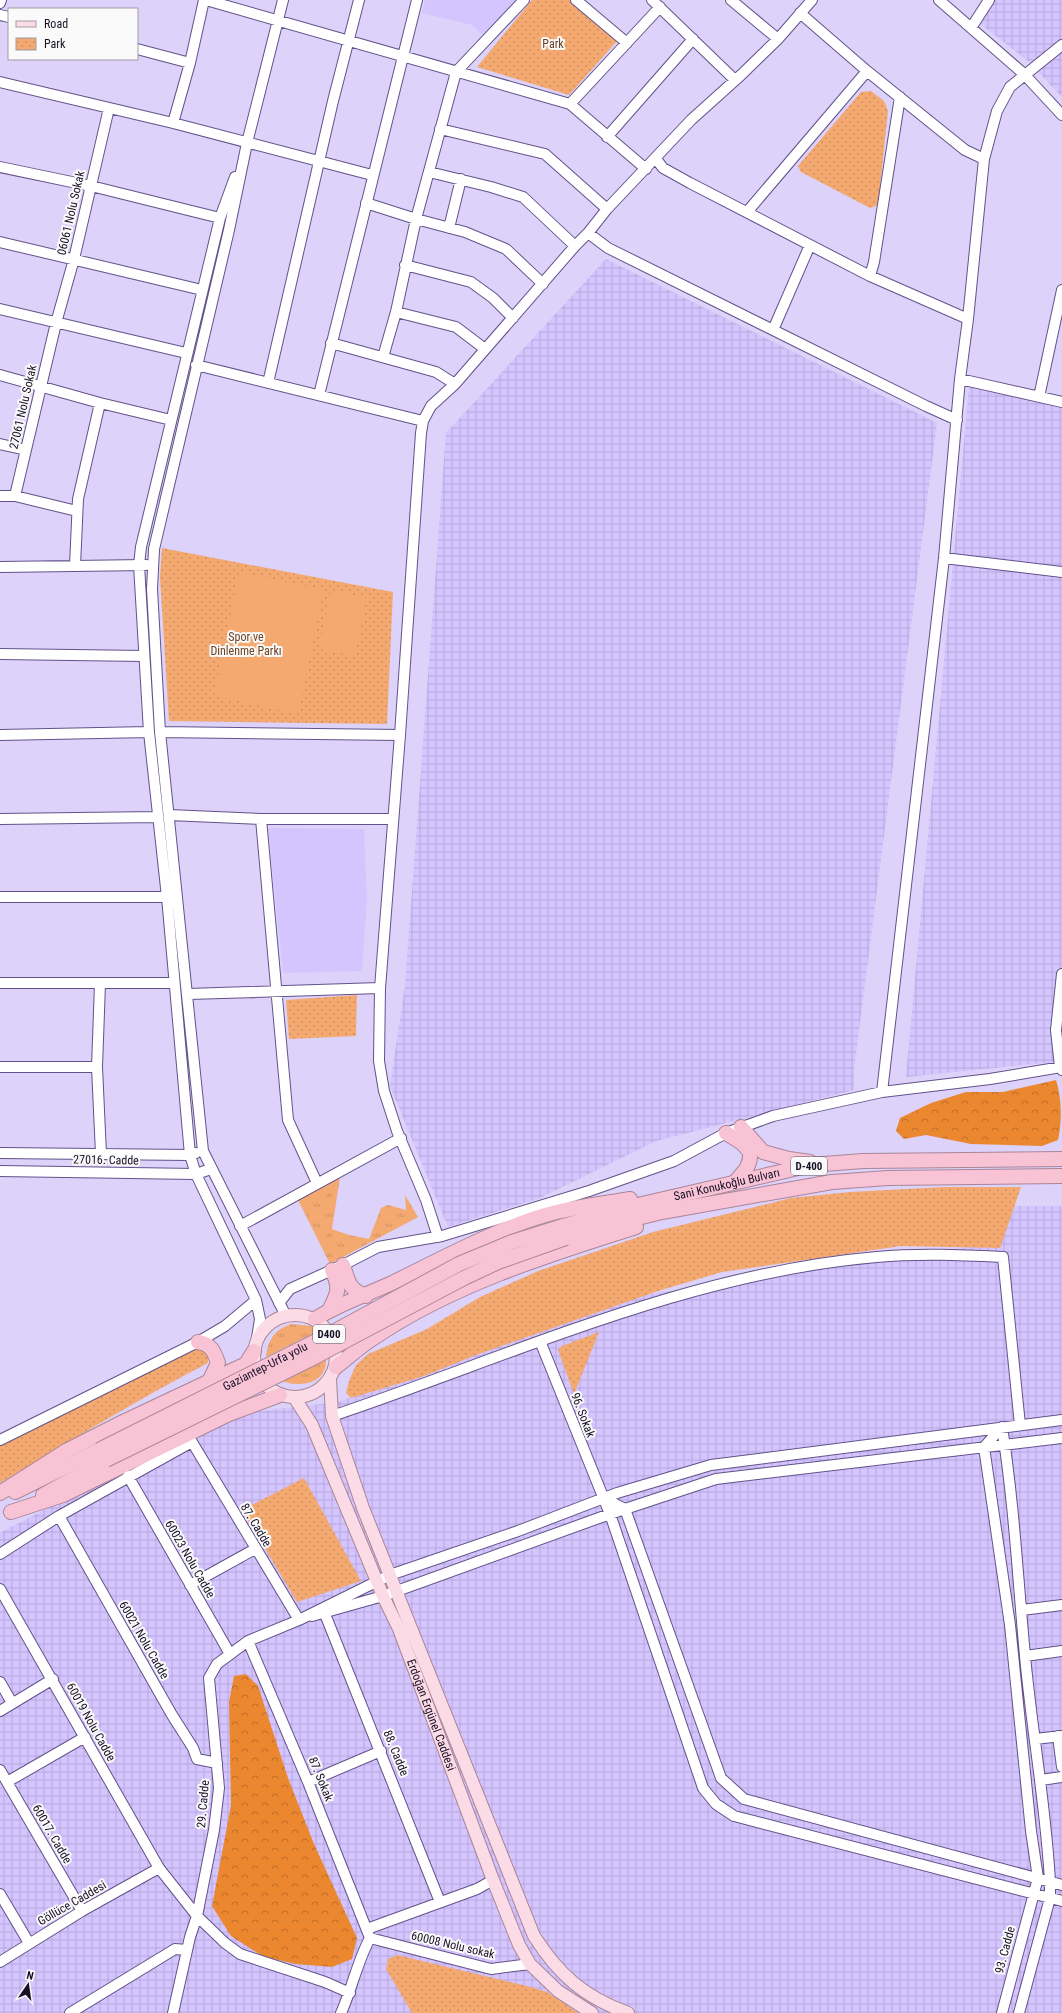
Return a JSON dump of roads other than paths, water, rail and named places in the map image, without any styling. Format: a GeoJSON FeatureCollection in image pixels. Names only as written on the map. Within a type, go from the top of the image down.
{"type":"FeatureCollection","features":[{"type":"Feature","properties":{"kind":"highway"},"geometry":{"type":"LineString","coordinates":[[741,1128],[764,1152],[789,1159],[824,1164]]}},
{"type":"Feature","properties":{"kind":"highway"},"geometry":{"type":"LineString","coordinates":[[315,1319],[329,1311],[366,1296],[483,1239],[525,1222],[585,1207],[728,1183],[746,1171],[749,1165],[750,1152],[742,1143],[726,1133]]}},
{"type":"Feature","properties":{"kind":"highway","name":"Sani Konukoğlu Bulvarı"},"geometry":{"type":"LineString","coordinates":[[564,1232],[642,1204],[728,1183],[824,1164],[863,1160],[1062,1159]]}},
{"type":"Feature","properties":{"kind":"highway","name":"Sani Konukoğlu Bulvarı"},"geometry":{"type":"LineString","coordinates":[[564,1232],[616,1223],[715,1202],[832,1182],[888,1178],[1062,1176]]}},
{"type":"Feature","properties":{"kind":"highway"},"geometry":{"type":"LineString","coordinates":[[333,1373],[372,1339],[461,1290],[535,1261],[715,1202]]}},
{"type":"Feature","properties":{"kind":"highway","name":"Gaziantep-Urfa yolu"},"geometry":{"type":"LineString","coordinates":[[102,1455],[309,1360],[464,1278],[564,1232]]}},
{"type":"Feature","properties":{"kind":"highway"},"geometry":{"type":"LineString","coordinates":[[337,1268],[356,1292],[366,1296]]}},
{"type":"Feature","properties":{"kind":"highway"},"geometry":{"type":"LineString","coordinates":[[329,1311],[338,1293],[337,1268]]}},
{"type":"Feature","properties":{"kind":"highway"},"geometry":{"type":"LineString","coordinates":[[198,1342],[205,1343],[213,1348],[218,1363],[210,1382]]}},
{"type":"Feature","properties":{"kind":"highway"},"geometry":{"type":"LineString","coordinates":[[0,1493],[66,1451],[123,1422],[246,1364],[256,1345]]}},
{"type":"Feature","properties":{"kind":"highway"},"geometry":{"type":"LineString","coordinates":[[6,1514],[63,1495],[229,1414],[287,1396]]}},
{"type":"Feature","properties":{"kind":"highway","name":"D400"},"geometry":{"type":"LineString","coordinates":[[0,1498],[102,1455]]}},
{"type":"Feature","properties":{"kind":"highway","name":"D400"},"geometry":{"type":"LineString","coordinates":[[6,1514],[102,1455]]}},
{"type":"Feature","properties":{"kind":"main road"},"geometry":{"type":"LineString","coordinates":[[333,1373],[320,1390],[308,1396],[287,1396],[268,1388],[260,1378],[255,1365],[256,1345],[265,1327],[276,1319],[286,1316],[302,1315],[322,1323],[334,1340],[337,1353],[333,1373],[332,1416],[353,1479],[396,1591],[534,1936],[550,1961],[581,1989],[601,2002],[628,2013]]}},
{"type":"Feature","properties":{"kind":"main road","name":"Erdoğan Ergünel Caddesi"},"geometry":{"type":"LineString","coordinates":[[287,1396],[312,1425],[383,1596],[399,1629],[493,1880],[519,1945],[530,1964],[558,1991],[592,2013]]}},
{"type":"Feature","properties":{"kind":"main road"},"geometry":{"type":"LineString","coordinates":[[442,1745],[456,1740]]}},
{"type":"Feature","properties":{"kind":"main road"},"geometry":{"type":"LineString","coordinates":[[493,1880],[508,1871]]}},
{"type":"Feature","properties":{"kind":"street"},"geometry":{"type":"LineString","coordinates":[[173,123],[190,63],[205,0],[570,104],[646,170]]}},
{"type":"Feature","properties":{"kind":"street"},"geometry":{"type":"LineString","coordinates":[[283,0],[247,143],[229,230],[196,365],[154,549],[152,565],[160,732],[203,1151],[286,1316]]}},
{"type":"Feature","properties":{"kind":"street"},"geometry":{"type":"LineString","coordinates":[[268,383],[348,40],[359,0]]}},
{"type":"Feature","properties":{"kind":"street"},"geometry":{"type":"LineString","coordinates":[[319,395],[372,175],[417,0]]}},
{"type":"Feature","properties":{"kind":"street"},"geometry":{"type":"LineString","coordinates":[[383,357],[396,312],[416,220],[456,72],[524,0]]}},
{"type":"Feature","properties":{"kind":"street"},"geometry":{"type":"LineString","coordinates":[[576,0],[627,43]]}},
{"type":"Feature","properties":{"kind":"street"},"geometry":{"type":"LineString","coordinates":[[731,0],[778,39]]}},
{"type":"Feature","properties":{"kind":"street"},"geometry":{"type":"LineString","coordinates":[[438,1237],[384,1091],[379,1061],[380,988],[400,735],[420,441],[423,421],[431,406],[455,384],[484,349],[588,233],[607,209],[646,170],[691,120],[778,39],[812,0]]}},
{"type":"Feature","properties":{"kind":"street"},"geometry":{"type":"LineString","coordinates":[[939,0],[1024,74],[1062,115]]}},
{"type":"Feature","properties":{"kind":"street"},"geometry":{"type":"LineString","coordinates":[[971,28],[989,0]]}},
{"type":"Feature","properties":{"kind":"street"},"geometry":{"type":"LineString","coordinates":[[570,104],[627,43],[656,4],[735,80]]}},
{"type":"Feature","properties":{"kind":"street"},"geometry":{"type":"LineString","coordinates":[[800,13],[867,71],[900,96],[965,150],[984,159]]}},
{"type":"Feature","properties":{"kind":"street"},"geometry":{"type":"LineString","coordinates":[[607,137],[693,39]]}},
{"type":"Feature","properties":{"kind":"street"},"geometry":{"type":"LineString","coordinates":[[882,1092],[944,558],[960,379],[968,319],[984,159],[997,111],[1010,87],[1024,74],[1062,45]]}},
{"type":"Feature","properties":{"kind":"street"},"geometry":{"type":"LineString","coordinates":[[138,49],[190,63]]}},
{"type":"Feature","properties":{"kind":"street"},"geometry":{"type":"LineString","coordinates":[[747,212],[867,71]]}},
{"type":"Feature","properties":{"kind":"street"},"geometry":{"type":"LineString","coordinates":[[0,82],[173,123],[372,175]]}},
{"type":"Feature","properties":{"kind":"street"},"geometry":{"type":"LineString","coordinates":[[870,276],[874,262],[900,96]]}},
{"type":"Feature","properties":{"kind":"street","name":"06061 Nolu Sokak"},"geometry":{"type":"LineString","coordinates":[[56,323],[74,259],[110,108]]}},
{"type":"Feature","properties":{"kind":"street"},"geometry":{"type":"LineString","coordinates":[[440,128],[545,154],[607,209]]}},
{"type":"Feature","properties":{"kind":"street"},"geometry":{"type":"LineString","coordinates":[[247,143],[220,218],[186,353],[141,547],[139,565],[149,732],[157,817],[167,897],[190,1155],[196,1174],[256,1300],[260,1319],[256,1345]]}},
{"type":"Feature","properties":{"kind":"street"},"geometry":{"type":"LineString","coordinates":[[656,159],[663,168],[870,276],[968,319]]}},
{"type":"Feature","properties":{"kind":"street"},"geometry":{"type":"LineString","coordinates":[[0,167],[91,186],[220,218]]}},
{"type":"Feature","properties":{"kind":"street"},"geometry":{"type":"LineString","coordinates":[[429,172],[461,179],[523,197],[575,246]]}},
{"type":"Feature","properties":{"kind":"street"},"geometry":{"type":"LineString","coordinates":[[449,228],[461,179]]}},
{"type":"Feature","properties":{"kind":"street"},"geometry":{"type":"LineString","coordinates":[[366,203],[416,220],[465,232],[506,249],[543,284]]}},
{"type":"Feature","properties":{"kind":"street"},"geometry":{"type":"LineString","coordinates":[[588,233],[608,248],[957,420]]}},
{"type":"Feature","properties":{"kind":"street"},"geometry":{"type":"LineString","coordinates":[[0,242],[202,290]]}},
{"type":"Feature","properties":{"kind":"street"},"geometry":{"type":"LineString","coordinates":[[773,330],[810,244]]}},
{"type":"Feature","properties":{"kind":"street"},"geometry":{"type":"LineString","coordinates":[[405,265],[471,282],[493,298],[513,318]]}},
{"type":"Feature","properties":{"kind":"street"},"geometry":{"type":"LineString","coordinates":[[1039,397],[1062,290]]}},
{"type":"Feature","properties":{"kind":"street"},"geometry":{"type":"LineString","coordinates":[[0,309],[186,353]]}},
{"type":"Feature","properties":{"kind":"street"},"geometry":{"type":"LineString","coordinates":[[396,312],[456,327],[484,349]]}},
{"type":"Feature","properties":{"kind":"street","name":"27061 Nolu Sokak"},"geometry":{"type":"LineString","coordinates":[[15,496],[40,385],[56,323]]}},
{"type":"Feature","properties":{"kind":"street"},"geometry":{"type":"LineString","coordinates":[[331,343],[436,372],[455,384]]}},
{"type":"Feature","properties":{"kind":"street"},"geometry":{"type":"LineString","coordinates":[[196,365],[423,421]]}},
{"type":"Feature","properties":{"kind":"street"},"geometry":{"type":"LineString","coordinates":[[0,375],[100,403],[171,420]]}},
{"type":"Feature","properties":{"kind":"street"},"geometry":{"type":"LineString","coordinates":[[960,379],[1062,402]]}},
{"type":"Feature","properties":{"kind":"street"},"geometry":{"type":"LineString","coordinates":[[75,566],[77,510],[100,403]]}},
{"type":"Feature","properties":{"kind":"street"},"geometry":{"type":"LineString","coordinates":[[0,444],[26,450]]}},
{"type":"Feature","properties":{"kind":"street"},"geometry":{"type":"LineString","coordinates":[[0,496],[15,496],[77,510]]}},
{"type":"Feature","properties":{"kind":"street"},"geometry":{"type":"LineString","coordinates":[[944,558],[1062,572]]}},
{"type":"Feature","properties":{"kind":"street"},"geometry":{"type":"LineString","coordinates":[[0,567],[152,565]]}},
{"type":"Feature","properties":{"kind":"street"},"geometry":{"type":"LineString","coordinates":[[0,654],[144,656]]}},
{"type":"Feature","properties":{"kind":"street"},"geometry":{"type":"LineString","coordinates":[[0,735],[149,732]]}},
{"type":"Feature","properties":{"kind":"street"},"geometry":{"type":"LineString","coordinates":[[160,732],[400,735]]}},
{"type":"Feature","properties":{"kind":"street"},"geometry":{"type":"LineString","coordinates":[[169,815],[261,820],[393,819]]}},
{"type":"Feature","properties":{"kind":"street"},"geometry":{"type":"LineString","coordinates":[[0,818],[157,817]]}},
{"type":"Feature","properties":{"kind":"street"},"geometry":{"type":"LineString","coordinates":[[261,820],[288,1120],[316,1183]]}},
{"type":"Feature","properties":{"kind":"street"},"geometry":{"type":"LineString","coordinates":[[0,897],[167,897]]}},
{"type":"Feature","properties":{"kind":"street"},"geometry":{"type":"LineString","coordinates":[[279,1303],[290,1289],[337,1268],[378,1247],[438,1237],[472,1228],[589,1191],[674,1161],[726,1133],[773,1116],[882,1092],[990,1079],[1061,1068],[1056,1030],[1062,974]]}},
{"type":"Feature","properties":{"kind":"street"},"geometry":{"type":"LineString","coordinates":[[0,983],[174,983]]}},
{"type":"Feature","properties":{"kind":"street"},"geometry":{"type":"LineString","coordinates":[[100,984],[97,1067],[101,1154]]}},
{"type":"Feature","properties":{"kind":"street"},"geometry":{"type":"LineString","coordinates":[[188,994],[380,988]]}},
{"type":"Feature","properties":{"kind":"street"},"geometry":{"type":"LineString","coordinates":[[0,1067],[97,1067]]}},
{"type":"Feature","properties":{"kind":"street"},"geometry":{"type":"LineString","coordinates":[[240,1226],[316,1183],[401,1138]]}},
{"type":"Feature","properties":{"kind":"street","name":"27016. Cadde"},"geometry":{"type":"LineString","coordinates":[[0,1153],[190,1155],[203,1151]]}},
{"type":"Feature","properties":{"kind":"street","name":"27016. Cadde"},"geometry":{"type":"LineString","coordinates":[[0,1171],[196,1174],[211,1169]]}},
{"type":"Feature","properties":{"kind":"street"},"geometry":{"type":"LineString","coordinates":[[332,1416],[540,1341],[689,1293],[768,1274],[877,1257],[938,1255],[1003,1256],[1020,1425]]}},
{"type":"Feature","properties":{"kind":"street"},"geometry":{"type":"LineString","coordinates":[[0,1440],[198,1342],[225,1326],[256,1300]]}},
{"type":"Feature","properties":{"kind":"street","name":"96. Sokak"},"geometry":{"type":"LineString","coordinates":[[540,1341],[610,1514],[703,1788],[716,1804],[734,1816],[1062,1901]]}},
{"type":"Feature","properties":{"kind":"street"},"geometry":{"type":"LineString","coordinates":[[299,1620],[378,1582],[390,1574],[518,1532],[603,1498],[711,1465],[1062,1420]]}},
{"type":"Feature","properties":{"kind":"street"},"geometry":{"type":"LineString","coordinates":[[1002,1427],[1022,1610],[1025,1656],[1041,1780],[1050,1882],[1050,1898],[1019,2013]]}},
{"type":"Feature","properties":{"kind":"street"},"geometry":{"type":"LineString","coordinates":[[984,1447],[1002,1427]]}},
{"type":"Feature","properties":{"kind":"street"},"geometry":{"type":"LineString","coordinates":[[299,1620],[325,1614],[383,1596],[610,1514],[716,1480],[1062,1438]]}},
{"type":"Feature","properties":{"kind":"street","name":"87. Cadde"},"geometry":{"type":"LineString","coordinates":[[128,1476],[192,1442],[299,1620]]}},
{"type":"Feature","properties":{"kind":"street"},"geometry":{"type":"LineString","coordinates":[[984,1447],[1010,1625],[1031,1831],[1038,1878]]}},
{"type":"Feature","properties":{"kind":"street"},"geometry":{"type":"LineString","coordinates":[[0,1554],[59,1516],[128,1476]]}},
{"type":"Feature","properties":{"kind":"street","name":"60023 Nolu Cadde"},"geometry":{"type":"LineString","coordinates":[[128,1476],[230,1654]]}},
{"type":"Feature","properties":{"kind":"street"},"geometry":{"type":"LineString","coordinates":[[603,1498],[625,1509],[721,1778],[744,1799],[1062,1885]]}},
{"type":"Feature","properties":{"kind":"street","name":"60021 Nolu Cadde"},"geometry":{"type":"LineString","coordinates":[[59,1516],[172,1715],[193,1748],[197,1759],[217,1763]]}},
{"type":"Feature","properties":{"kind":"street"},"geometry":{"type":"LineString","coordinates":[[483,1543],[489,1558]]}},
{"type":"Feature","properties":{"kind":"street"},"geometry":{"type":"LineString","coordinates":[[190,1585],[255,1549]]}},
{"type":"Feature","properties":{"kind":"street","name":"60019 Nolu Cadde"},"geometry":{"type":"LineString","coordinates":[[0,1589],[53,1679],[159,1868],[197,1916],[225,1943],[240,1954],[325,1982],[350,1992]]}},
{"type":"Feature","properties":{"kind":"street"},"geometry":{"type":"LineString","coordinates":[[1022,1610],[1062,1605]]}},
{"type":"Feature","properties":{"kind":"street","name":"88. Cadde"},"geometry":{"type":"LineString","coordinates":[[325,1614],[381,1751],[440,1902]]}},
{"type":"Feature","properties":{"kind":"street","name":"29. Cadde"},"geometry":{"type":"LineString","coordinates":[[174,2013],[187,1950],[197,1916],[214,1830],[219,1795],[209,1678],[217,1664],[248,1641],[299,1620]]}},
{"type":"Feature","properties":{"kind":"street","name":"87. Sokak"},"geometry":{"type":"LineString","coordinates":[[248,1641],[308,1782],[368,1933]]}},
{"type":"Feature","properties":{"kind":"street"},"geometry":{"type":"LineString","coordinates":[[1025,1656],[1062,1651]]}},
{"type":"Feature","properties":{"kind":"street"},"geometry":{"type":"LineString","coordinates":[[0,1711],[53,1679]]}},
{"type":"Feature","properties":{"kind":"street"},"geometry":{"type":"LineString","coordinates":[[0,1682],[12,1703]]}},
{"type":"Feature","properties":{"kind":"street"},"geometry":{"type":"LineString","coordinates":[[1035,1739],[1060,1736],[1062,1767]]}},
{"type":"Feature","properties":{"kind":"street"},"geometry":{"type":"LineString","coordinates":[[7,1782],[85,1737]]}},
{"type":"Feature","properties":{"kind":"street"},"geometry":{"type":"LineString","coordinates":[[308,1782],[381,1751]]}},
{"type":"Feature","properties":{"kind":"street","name":"60017. Cadde"},"geometry":{"type":"LineString","coordinates":[[0,1770],[82,1911]]}},
{"type":"Feature","properties":{"kind":"street"},"geometry":{"type":"LineString","coordinates":[[1041,1780],[1062,1777]]}},
{"type":"Feature","properties":{"kind":"street","name":"Göllüce Caddesi"},"geometry":{"type":"LineString","coordinates":[[0,1962],[82,1911],[159,1868]]}},
{"type":"Feature","properties":{"kind":"street","name":"93. Cadde"},"geometry":{"type":"LineString","coordinates":[[1002,2013],[1038,1878]]}},
{"type":"Feature","properties":{"kind":"street"},"geometry":{"type":"LineString","coordinates":[[341,2013],[350,1992],[368,1933],[440,1902],[477,1889],[493,1880]]}},
{"type":"Feature","properties":{"kind":"street"},"geometry":{"type":"LineString","coordinates":[[0,1894],[29,1943]]}},
{"type":"Feature","properties":{"kind":"street","name":"60008 Nolu sokak"},"geometry":{"type":"LineString","coordinates":[[368,1933],[491,1969],[530,1964]]}},
{"type":"Feature","properties":{"kind":"street"},"geometry":{"type":"LineString","coordinates":[[70,2013],[175,1949],[187,1950]]}},
{"type":"Feature","properties":{"kind":"park label","name":"Park"},"geometry":{"type":"Point","coordinates":[553,44]}},
{"type":"Feature","properties":{"kind":"park label","name":"Spor ve Dinlenme Parkı"},"geometry":{"type":"Point","coordinates":[246,644]}}]}
